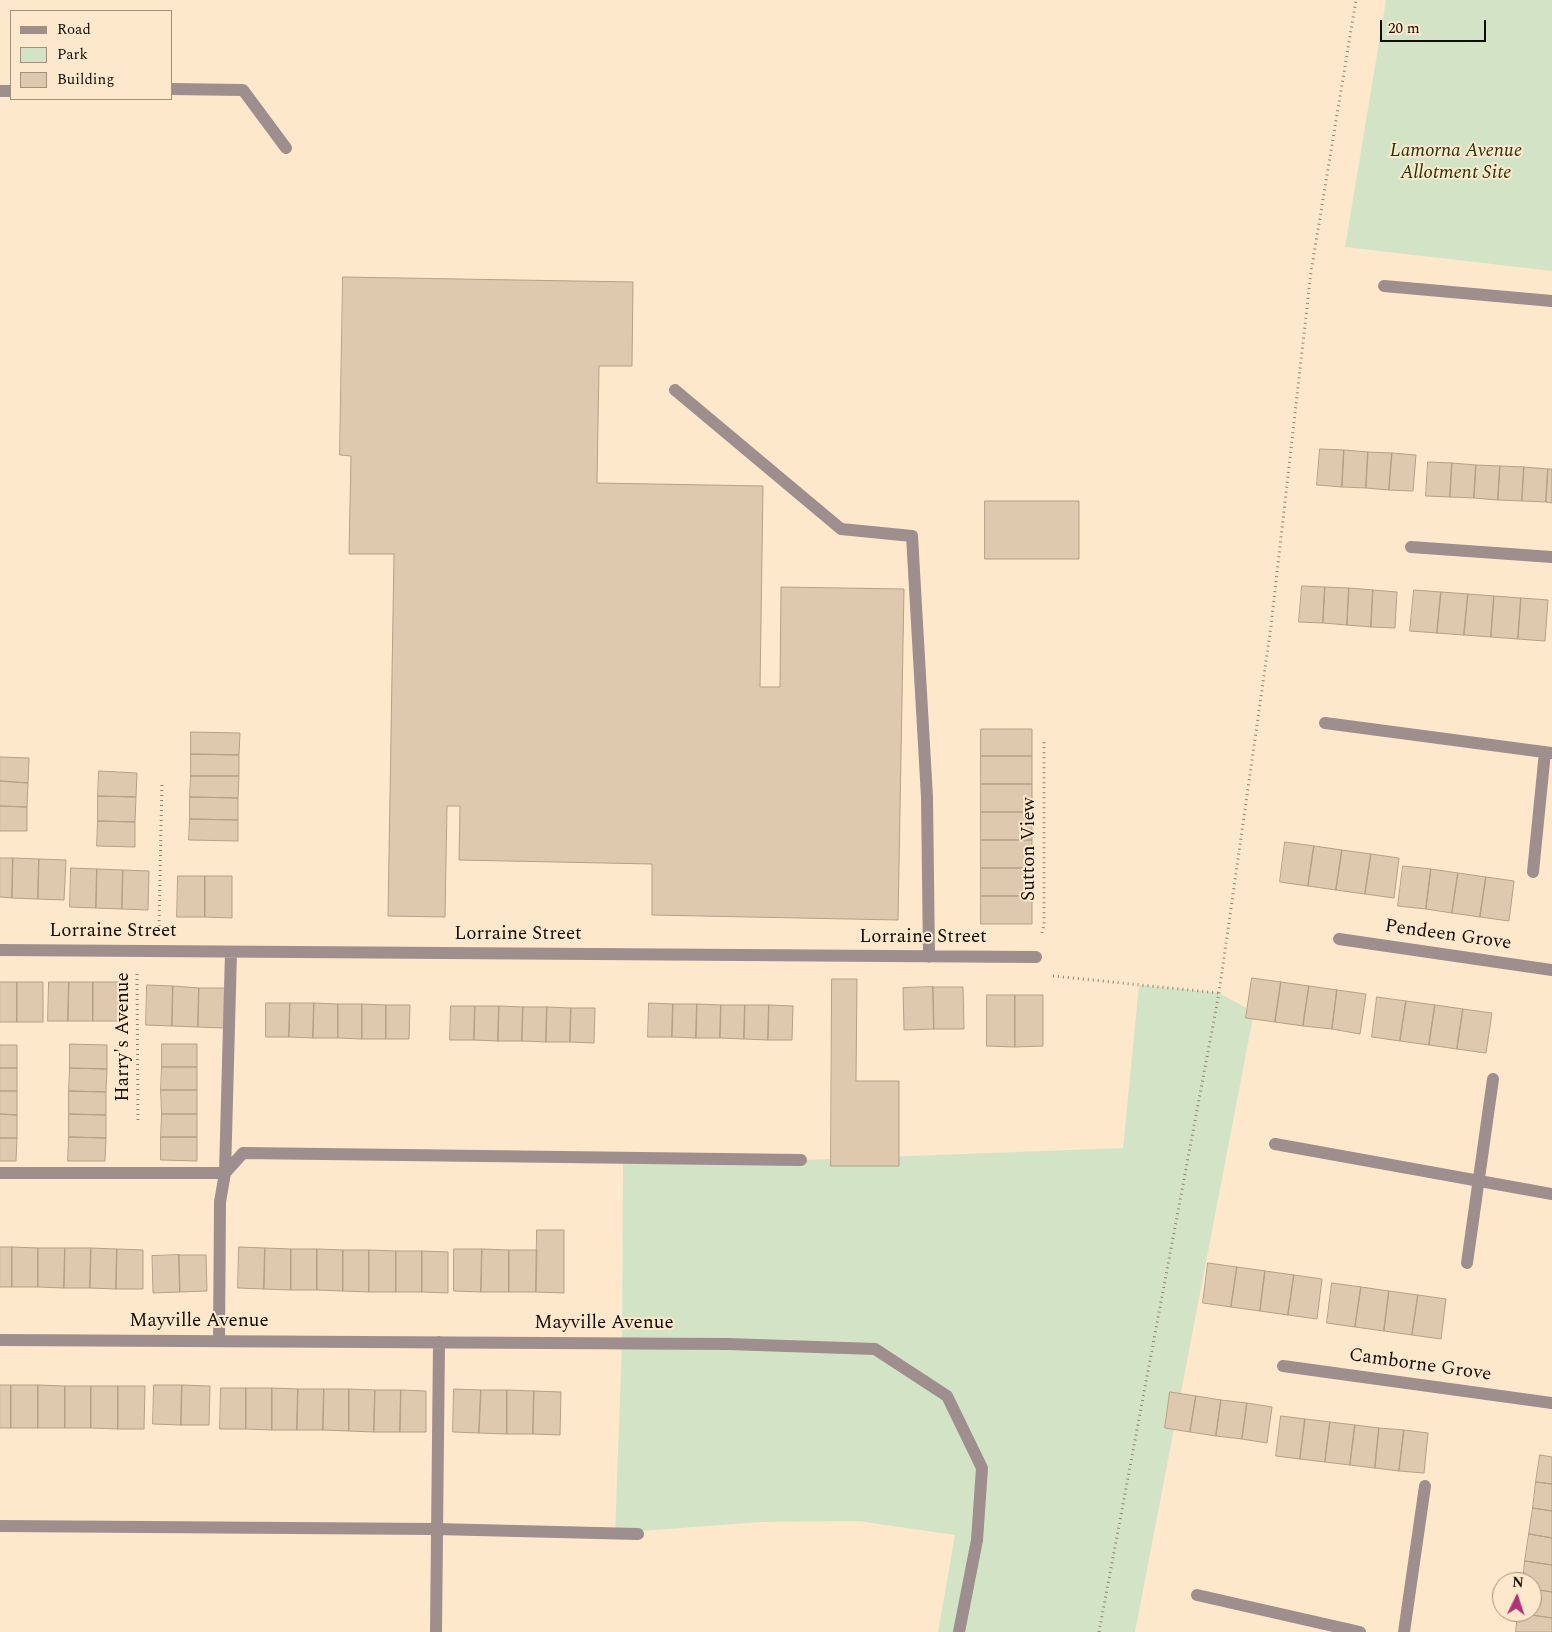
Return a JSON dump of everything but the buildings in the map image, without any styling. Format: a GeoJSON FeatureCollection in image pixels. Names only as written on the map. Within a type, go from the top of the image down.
{"type":"FeatureCollection","features":[{"type":"Feature","properties":{"kind":"street"},"geometry":{"type":"LineString","coordinates":[[172,89],[243,90],[286,148]]}},
{"type":"Feature","properties":{"kind":"street"},"geometry":{"type":"LineString","coordinates":[[1384,286],[1552,300]]}},
{"type":"Feature","properties":{"kind":"street"},"geometry":{"type":"LineString","coordinates":[[675,390],[841,528],[912,536],[927,797],[929,957]]}},
{"type":"Feature","properties":{"kind":"street"},"geometry":{"type":"LineString","coordinates":[[1411,547],[1552,558]]}},
{"type":"Feature","properties":{"kind":"street"},"geometry":{"type":"LineString","coordinates":[[1325,723],[1548,752],[1533,872]]}},
{"type":"Feature","properties":{"kind":"street","name":"Pendeen Grove"},"geometry":{"type":"LineString","coordinates":[[1339,939],[1552,970]]}},
{"type":"Feature","properties":{"kind":"street","name":"Lorraine Street"},"geometry":{"type":"LineString","coordinates":[[0,950],[1036,957]]}},
{"type":"Feature","properties":{"kind":"street"},"geometry":{"type":"LineString","coordinates":[[219,1341],[220,1202],[225,1173],[231,952]]}},
{"type":"Feature","properties":{"kind":"street"},"geometry":{"type":"LineString","coordinates":[[1467,1263],[1493,1079]]}},
{"type":"Feature","properties":{"kind":"street"},"geometry":{"type":"LineString","coordinates":[[1274,1144],[1552,1194]]}},
{"type":"Feature","properties":{"kind":"street"},"geometry":{"type":"LineString","coordinates":[[0,1172],[225,1173],[243,1153],[802,1160]]}},
{"type":"Feature","properties":{"kind":"street","name":"Mayville Avenue"},"geometry":{"type":"LineString","coordinates":[[0,1340],[728,1344],[874,1349],[947,1396],[982,1468],[977,1540],[959,1632]]}},
{"type":"Feature","properties":{"kind":"street"},"geometry":{"type":"LineString","coordinates":[[436,1632],[439,1342]]}},
{"type":"Feature","properties":{"kind":"street","name":"Camborne Grove"},"geometry":{"type":"LineString","coordinates":[[1283,1366],[1552,1403]]}},
{"type":"Feature","properties":{"kind":"street"},"geometry":{"type":"LineString","coordinates":[[1404,1632],[1425,1486]]}},
{"type":"Feature","properties":{"kind":"street"},"geometry":{"type":"LineString","coordinates":[[0,1526],[436,1529],[638,1534]]}},
{"type":"Feature","properties":{"kind":"street"},"geometry":{"type":"LineString","coordinates":[[1196,1596],[1360,1632]]}},
{"type":"Feature","properties":{"kind":"path"},"geometry":{"type":"LineString","coordinates":[[1098,1632],[1218,993],[1271,626],[1310,272],[1356,0]]}},
{"type":"Feature","properties":{"kind":"path","name":"Sutton View"},"geometry":{"type":"LineString","coordinates":[[1036,957],[1044,925],[1044,740]]}},
{"type":"Feature","properties":{"kind":"path"},"geometry":{"type":"LineString","coordinates":[[158,952],[162,782]]}},
{"type":"Feature","properties":{"kind":"path","name":"Harry's Avenue"},"geometry":{"type":"LineString","coordinates":[[137,951],[138,1122]]}},
{"type":"Feature","properties":{"kind":"path"},"geometry":{"type":"LineString","coordinates":[[1036,957],[1040,975],[1218,993]]}},
{"type":"Feature","properties":{"kind":"green space","name":"Lamorna Avenue Allotment Site"},"geometry":{"type":"Polygon","coordinates":[[[1386,0],[1552,0],[1552,271],[1345,247],[1386,0]]]}},
{"type":"Feature","properties":{"kind":"green space"},"geometry":{"type":"Polygon","coordinates":[[[1139,985],[1219,993],[1254,1012],[1135,1632],[938,1632],[955,1535],[858,1521],[761,1522],[615,1533],[622,1343],[623,1158],[801,1160],[1123,1148],[1139,985]]]}}]}
